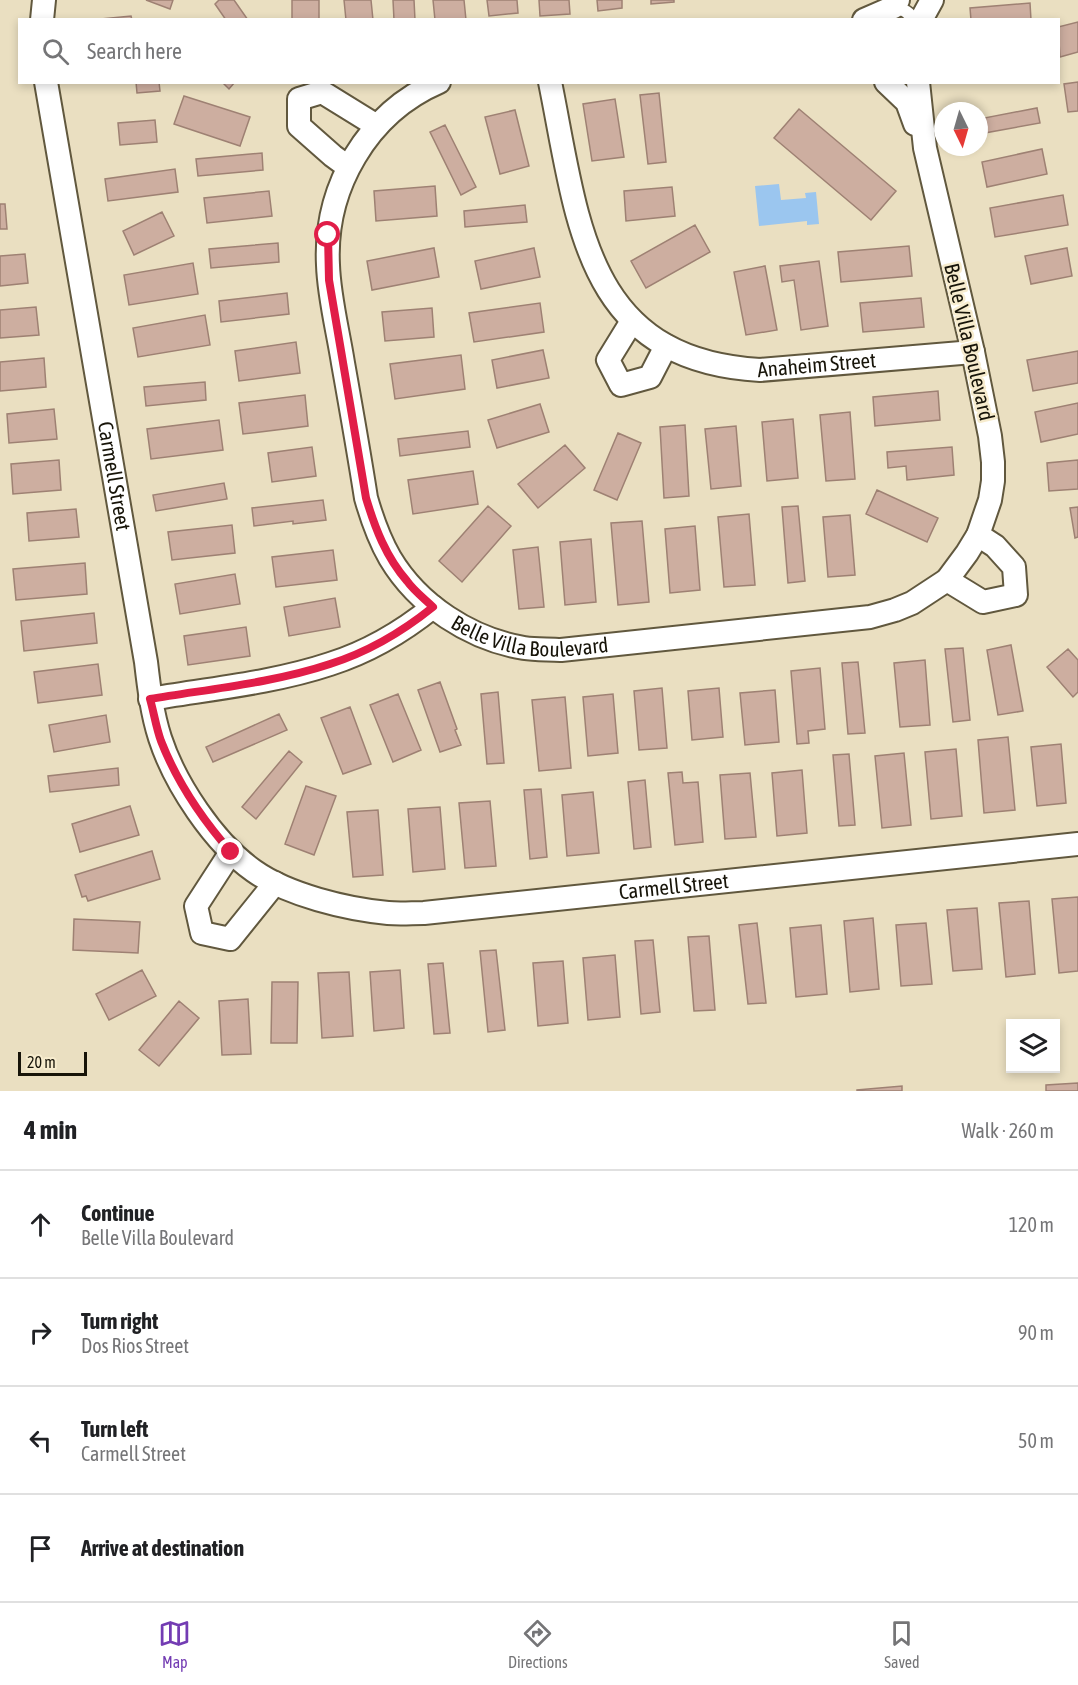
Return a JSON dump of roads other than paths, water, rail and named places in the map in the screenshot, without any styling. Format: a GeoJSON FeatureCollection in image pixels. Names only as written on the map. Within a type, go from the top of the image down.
{"type":"FeatureCollection","features":[{"type":"Feature","properties":{"kind":"street"},"geometry":{"type":"LineString","coordinates":[[42,18],[44,0]]}},
{"type":"Feature","properties":{"kind":"street"},"geometry":{"type":"LineString","coordinates":[[922,18],[932,0]]}},
{"type":"Feature","properties":{"kind":"street"},"geometry":{"type":"LineString","coordinates":[[868,18],[896,4]]}},
{"type":"Feature","properties":{"kind":"street","name":"Carmell Street"},"geometry":{"type":"LineString","coordinates":[[46,84],[142,639],[150,699],[161,740],[178,780],[209,827],[231,852],[254,871],[274,883],[297,892],[355,909],[389,913],[424,913],[1078,844]]}},
{"type":"Feature","properties":{"kind":"street","name":"Belle Villa Boulevard"},"geometry":{"type":"LineString","coordinates":[[435,84],[410,97],[376,126],[348,167],[331,214],[327,264],[366,498],[374,525],[390,558],[407,582],[433,607],[464,628],[497,642],[525,648],[561,650],[870,617],[912,603],[947,580],[967,554],[978,535],[990,500],[993,462],[973,352],[925,148],[918,84]]}},
{"type":"Feature","properties":{"kind":"street","name":"Anaheim Street"},"geometry":{"type":"LineString","coordinates":[[550,84],[581,230],[593,261],[604,284],[617,303],[632,321],[650,336],[696,360],[738,369],[760,370],[973,352]]}},
{"type":"Feature","properties":{"kind":"street","name":"Belle Villa Boulevard"},"geometry":{"type":"LineString","coordinates":[[888,84],[907,102],[925,148]]}},
{"type":"Feature","properties":{"kind":"street"},"geometry":{"type":"LineString","coordinates":[[348,167],[299,126],[299,99],[322,92],[376,126]]}},
{"type":"Feature","properties":{"kind":"street"},"geometry":{"type":"LineString","coordinates":[[632,321],[608,360],[621,385],[651,377],[666,346]]}},
{"type":"Feature","properties":{"kind":"street"},"geometry":{"type":"LineString","coordinates":[[947,580],[983,602],[1016,596],[1014,567],[995,546],[978,535]]}},
{"type":"Feature","properties":{"kind":"street"},"geometry":{"type":"LineString","coordinates":[[150,699],[286,676],[330,664],[391,637],[433,607]]}},
{"type":"Feature","properties":{"kind":"street"},"geometry":{"type":"LineString","coordinates":[[231,852],[196,906],[202,933],[230,939],[274,883]]}},
{"type":"Feature","properties":{"kind":"lane"},"geometry":{"type":"LineString","coordinates":[[896,4],[913,18]]}},
{"type":"Feature","properties":{"kind":"water"},"geometry":{"type":"Polygon","coordinates":[[[779,184],[781,200],[806,198],[805,193],[816,192],[819,224],[807,225],[807,221],[759,226],[755,186],[779,184]]]}}]}
